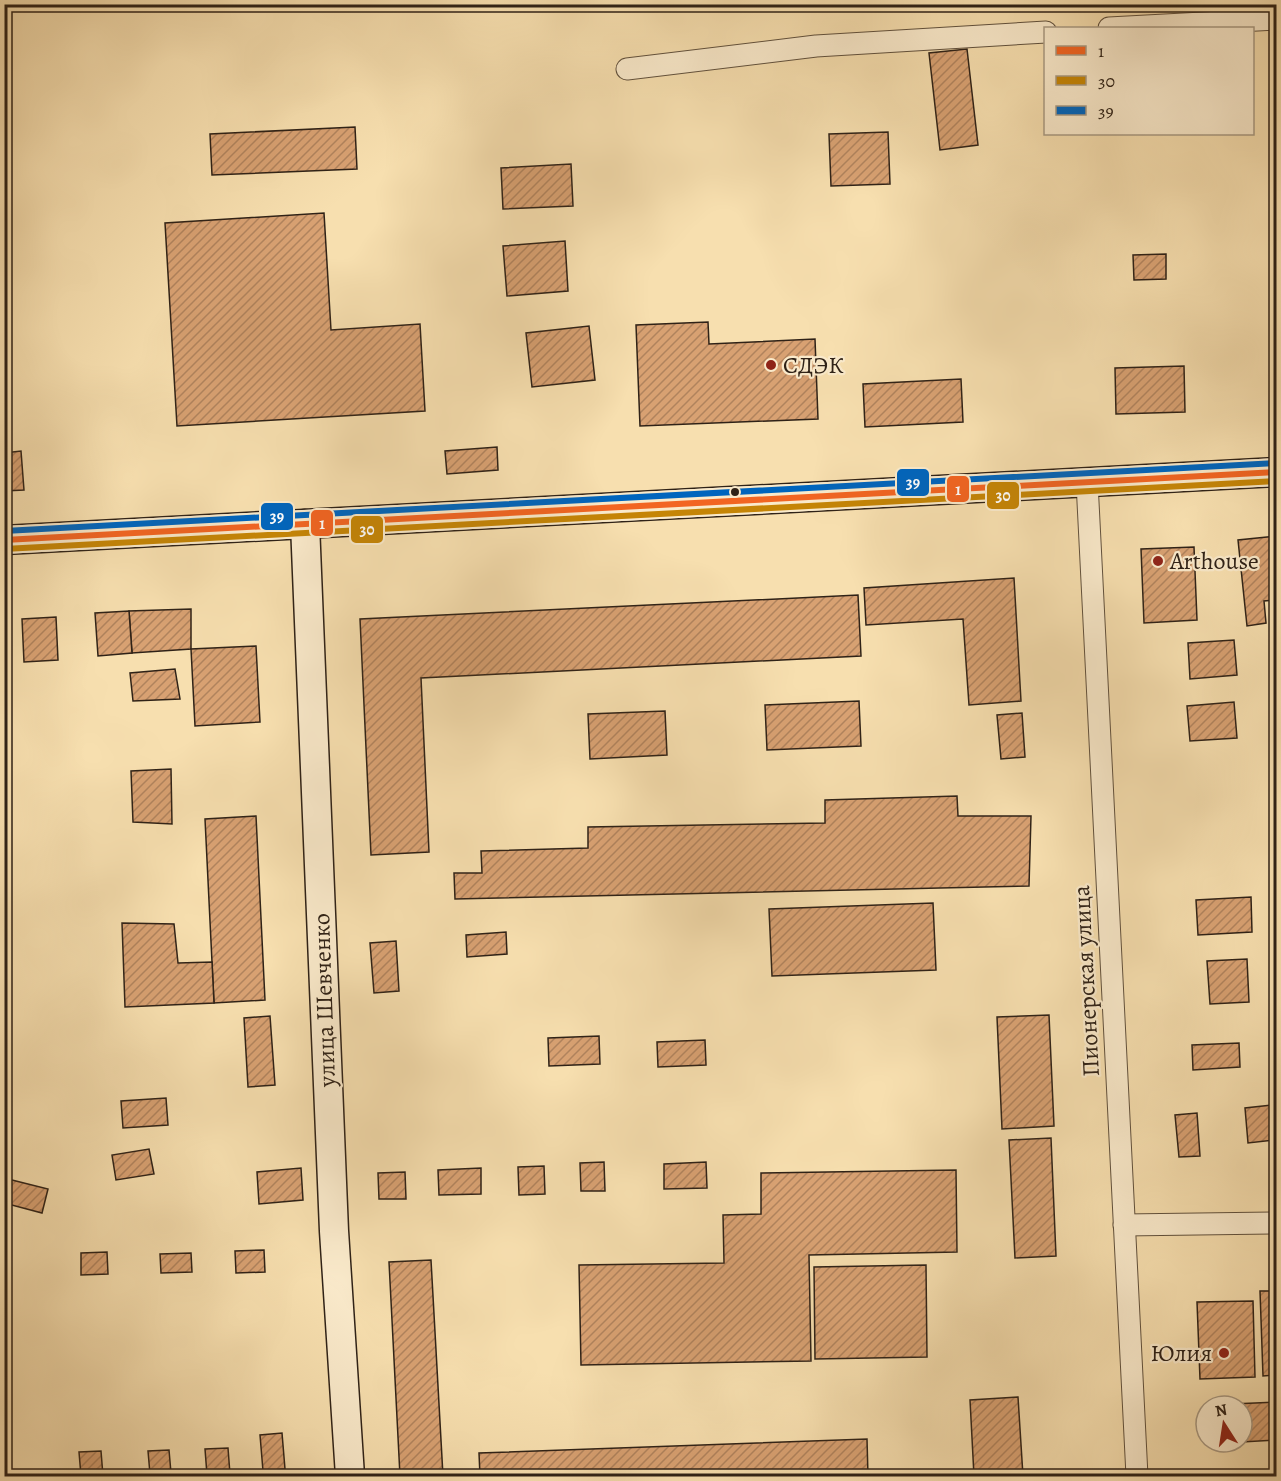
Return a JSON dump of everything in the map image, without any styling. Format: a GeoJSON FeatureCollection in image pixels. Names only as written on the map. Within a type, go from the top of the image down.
{"type":"FeatureCollection","features":[{"type":"Feature","properties":{"kind":"main road"},"geometry":{"type":"LineString","coordinates":[[4,540],[1276,472]]}},
{"type":"Feature","properties":{"kind":"main road","name":"улица Шевченко"},"geometry":{"type":"LineString","coordinates":[[305,524],[334,1231],[350,1476]]}},
{"type":"Feature","properties":{"kind":"street"},"geometry":{"type":"LineString","coordinates":[[1128,27],[1276,19]]}},
{"type":"Feature","properties":{"kind":"street"},"geometry":{"type":"LineString","coordinates":[[627,69],[816,46],[1044,32]]}},
{"type":"Feature","properties":{"kind":"street","name":"Пионерская улица"},"geometry":{"type":"LineString","coordinates":[[1087,482],[1137,1476]]}},
{"type":"Feature","properties":{"kind":"street"},"geometry":{"type":"LineString","coordinates":[[1124,1225],[1276,1223]]}},
{"type":"Feature","properties":{"kind":"building"},"geometry":{"type":"Polygon","coordinates":[[[967,49],[978,145],[940,150],[929,53],[967,49]]]}},
{"type":"Feature","properties":{"kind":"building"},"geometry":{"type":"Polygon","coordinates":[[[355,127],[357,169],[212,175],[210,134],[355,127]]]}},
{"type":"Feature","properties":{"kind":"building"},"geometry":{"type":"Polygon","coordinates":[[[888,132],[890,184],[831,186],[829,134],[888,132]]]}},
{"type":"Feature","properties":{"kind":"building"},"geometry":{"type":"Polygon","coordinates":[[[571,164],[573,206],[503,209],[501,168],[571,164]]]}},
{"type":"Feature","properties":{"kind":"building"},"geometry":{"type":"Polygon","coordinates":[[[324,213],[331,330],[420,324],[425,411],[177,426],[165,223],[324,213]]]}},
{"type":"Feature","properties":{"kind":"building"},"geometry":{"type":"Polygon","coordinates":[[[565,241],[568,291],[507,296],[503,246],[565,241]]]}},
{"type":"Feature","properties":{"kind":"building"},"geometry":{"type":"Polygon","coordinates":[[[1166,254],[1166,279],[1134,280],[1133,255],[1166,254]]]}},
{"type":"Feature","properties":{"kind":"building"},"geometry":{"type":"Polygon","coordinates":[[[708,322],[709,344],[815,339],[818,419],[640,426],[636,325],[708,322]]]}},
{"type":"Feature","properties":{"kind":"building"},"geometry":{"type":"Polygon","coordinates":[[[589,326],[595,380],[532,387],[526,333],[589,326]]]}},
{"type":"Feature","properties":{"kind":"building"},"geometry":{"type":"Polygon","coordinates":[[[1184,366],[1185,412],[1116,414],[1115,368],[1184,366]]]}},
{"type":"Feature","properties":{"kind":"building"},"geometry":{"type":"Polygon","coordinates":[[[961,379],[963,422],[865,427],[863,384],[961,379]]]}},
{"type":"Feature","properties":{"kind":"building"},"geometry":{"type":"Polygon","coordinates":[[[497,447],[498,470],[447,474],[445,451],[497,447]]]}},
{"type":"Feature","properties":{"kind":"building"},"geometry":{"type":"Polygon","coordinates":[[[21,451],[24,490],[4,491],[4,453],[21,451]]]}},
{"type":"Feature","properties":{"kind":"building"},"geometry":{"type":"Polygon","coordinates":[[[1276,536],[1276,600],[1264,601],[1266,623],[1247,626],[1238,540],[1276,536]]]}},
{"type":"Feature","properties":{"kind":"building"},"geometry":{"type":"Polygon","coordinates":[[[1194,547],[1197,620],[1144,623],[1141,549],[1194,547]]]}},
{"type":"Feature","properties":{"kind":"building"},"geometry":{"type":"Polygon","coordinates":[[[1014,578],[1021,701],[969,705],[963,619],[866,625],[864,588],[1014,578]]]}},
{"type":"Feature","properties":{"kind":"building"},"geometry":{"type":"Polygon","coordinates":[[[858,595],[861,656],[421,678],[429,852],[371,855],[360,619],[858,595]]]}},
{"type":"Feature","properties":{"kind":"building"},"geometry":{"type":"Polygon","coordinates":[[[191,609],[191,649],[132,653],[129,611],[191,609]]]}},
{"type":"Feature","properties":{"kind":"building"},"geometry":{"type":"Polygon","coordinates":[[[129,611],[132,653],[98,656],[95,613],[129,611]]]}},
{"type":"Feature","properties":{"kind":"building"},"geometry":{"type":"Polygon","coordinates":[[[56,617],[58,660],[24,662],[22,619],[56,617]]]}},
{"type":"Feature","properties":{"kind":"building"},"geometry":{"type":"Polygon","coordinates":[[[1234,640],[1237,675],[1190,679],[1188,643],[1234,640]]]}},
{"type":"Feature","properties":{"kind":"building"},"geometry":{"type":"Polygon","coordinates":[[[256,646],[260,722],[195,726],[191,649],[256,646]]]}},
{"type":"Feature","properties":{"kind":"building"},"geometry":{"type":"Polygon","coordinates":[[[175,669],[180,699],[133,701],[130,673],[175,669]]]}},
{"type":"Feature","properties":{"kind":"building"},"geometry":{"type":"Polygon","coordinates":[[[859,701],[861,746],[767,750],[765,705],[859,701]]]}},
{"type":"Feature","properties":{"kind":"building"},"geometry":{"type":"Polygon","coordinates":[[[1234,702],[1237,738],[1190,741],[1187,706],[1234,702]]]}},
{"type":"Feature","properties":{"kind":"building"},"geometry":{"type":"Polygon","coordinates":[[[665,711],[667,755],[590,759],[588,714],[665,711]]]}},
{"type":"Feature","properties":{"kind":"building"},"geometry":{"type":"Polygon","coordinates":[[[1022,713],[1025,757],[1001,759],[997,715],[1022,713]]]}},
{"type":"Feature","properties":{"kind":"building"},"geometry":{"type":"Polygon","coordinates":[[[171,769],[172,824],[133,822],[131,771],[171,769]]]}},
{"type":"Feature","properties":{"kind":"building"},"geometry":{"type":"Polygon","coordinates":[[[957,796],[958,816],[1031,816],[1029,886],[455,899],[454,873],[482,873],[481,851],[588,848],[588,827],[825,823],[825,800],[957,796]]]}},
{"type":"Feature","properties":{"kind":"building"},"geometry":{"type":"Polygon","coordinates":[[[256,816],[265,1000],[214,1003],[205,819],[256,816]]]}},
{"type":"Feature","properties":{"kind":"building"},"geometry":{"type":"Polygon","coordinates":[[[1251,897],[1252,932],[1198,935],[1196,900],[1251,897]]]}},
{"type":"Feature","properties":{"kind":"building"},"geometry":{"type":"Polygon","coordinates":[[[933,903],[936,970],[772,976],[769,909],[933,903]]]}},
{"type":"Feature","properties":{"kind":"building"},"geometry":{"type":"Polygon","coordinates":[[[122,923],[174,924],[178,963],[212,962],[214,1003],[125,1007],[122,923]]]}},
{"type":"Feature","properties":{"kind":"building"},"geometry":{"type":"Polygon","coordinates":[[[506,932],[507,954],[467,957],[466,935],[506,932]]]}},
{"type":"Feature","properties":{"kind":"building"},"geometry":{"type":"Polygon","coordinates":[[[396,941],[399,991],[374,993],[370,943],[396,941]]]}},
{"type":"Feature","properties":{"kind":"building"},"geometry":{"type":"Polygon","coordinates":[[[1247,959],[1249,1002],[1210,1004],[1207,961],[1247,959]]]}},
{"type":"Feature","properties":{"kind":"building"},"geometry":{"type":"Polygon","coordinates":[[[1049,1015],[1054,1126],[1002,1129],[997,1017],[1049,1015]]]}},
{"type":"Feature","properties":{"kind":"building"},"geometry":{"type":"Polygon","coordinates":[[[270,1016],[275,1085],[248,1087],[244,1018],[270,1016]]]}},
{"type":"Feature","properties":{"kind":"building"},"geometry":{"type":"Polygon","coordinates":[[[599,1036],[600,1064],[549,1066],[548,1038],[599,1036]]]}},
{"type":"Feature","properties":{"kind":"building"},"geometry":{"type":"Polygon","coordinates":[[[705,1040],[706,1065],[658,1067],[657,1042],[705,1040]]]}},
{"type":"Feature","properties":{"kind":"building"},"geometry":{"type":"Polygon","coordinates":[[[1239,1043],[1240,1067],[1193,1070],[1192,1045],[1239,1043]]]}},
{"type":"Feature","properties":{"kind":"building"},"geometry":{"type":"Polygon","coordinates":[[[166,1098],[168,1125],[123,1128],[121,1101],[166,1098]]]}},
{"type":"Feature","properties":{"kind":"building"},"geometry":{"type":"Polygon","coordinates":[[[1272,1105],[1275,1140],[1248,1143],[1245,1108],[1272,1105]]]}},
{"type":"Feature","properties":{"kind":"building"},"geometry":{"type":"Polygon","coordinates":[[[1197,1113],[1200,1156],[1179,1157],[1175,1115],[1197,1113]]]}},
{"type":"Feature","properties":{"kind":"building"},"geometry":{"type":"Polygon","coordinates":[[[1051,1138],[1056,1256],[1015,1258],[1009,1140],[1051,1138]]]}},
{"type":"Feature","properties":{"kind":"building"},"geometry":{"type":"Polygon","coordinates":[[[149,1149],[154,1174],[116,1180],[112,1155],[149,1149]]]}},
{"type":"Feature","properties":{"kind":"building"},"geometry":{"type":"Polygon","coordinates":[[[604,1162],[605,1191],[581,1191],[580,1163],[604,1162]]]}},
{"type":"Feature","properties":{"kind":"building"},"geometry":{"type":"Polygon","coordinates":[[[706,1162],[707,1188],[664,1189],[664,1164],[706,1162]]]}},
{"type":"Feature","properties":{"kind":"building"},"geometry":{"type":"Polygon","coordinates":[[[544,1166],[545,1194],[519,1195],[518,1167],[544,1166]]]}},
{"type":"Feature","properties":{"kind":"building"},"geometry":{"type":"Polygon","coordinates":[[[301,1168],[303,1200],[259,1204],[257,1172],[301,1168]]]}},
{"type":"Feature","properties":{"kind":"building"},"geometry":{"type":"Polygon","coordinates":[[[481,1168],[481,1194],[439,1195],[438,1170],[481,1168]]]}},
{"type":"Feature","properties":{"kind":"building"},"geometry":{"type":"Polygon","coordinates":[[[956,1170],[957,1252],[809,1255],[811,1361],[581,1365],[579,1265],[724,1263],[723,1215],[761,1214],[761,1173],[956,1170]]]}},
{"type":"Feature","properties":{"kind":"building"},"geometry":{"type":"Polygon","coordinates":[[[405,1172],[406,1199],[379,1199],[378,1173],[405,1172]]]}},
{"type":"Feature","properties":{"kind":"building"},"geometry":{"type":"Polygon","coordinates":[[[4,1178],[48,1189],[42,1213],[4,1203],[4,1178]]]}},
{"type":"Feature","properties":{"kind":"building"},"geometry":{"type":"Polygon","coordinates":[[[264,1250],[265,1272],[236,1273],[235,1251],[264,1250]]]}},
{"type":"Feature","properties":{"kind":"building"},"geometry":{"type":"Polygon","coordinates":[[[107,1252],[108,1274],[81,1275],[81,1253],[107,1252]]]}},
{"type":"Feature","properties":{"kind":"building"},"geometry":{"type":"Polygon","coordinates":[[[191,1253],[192,1272],[161,1273],[160,1254],[191,1253]]]}},
{"type":"Feature","properties":{"kind":"building"},"geometry":{"type":"Polygon","coordinates":[[[431,1260],[443,1476],[400,1476],[389,1262],[431,1260]]]}},
{"type":"Feature","properties":{"kind":"building"},"geometry":{"type":"Polygon","coordinates":[[[926,1265],[927,1357],[815,1359],[814,1267],[926,1265]]]}},
{"type":"Feature","properties":{"kind":"building"},"geometry":{"type":"Polygon","coordinates":[[[1260,1291],[1276,1291],[1276,1375],[1263,1376],[1260,1291]]]}},
{"type":"Feature","properties":{"kind":"building"},"geometry":{"type":"Polygon","coordinates":[[[1253,1301],[1255,1377],[1200,1379],[1197,1302],[1253,1301]]]}},
{"type":"Feature","properties":{"kind":"building"},"geometry":{"type":"Polygon","coordinates":[[[1018,1397],[1023,1476],[974,1476],[970,1400],[1018,1397]]]}},
{"type":"Feature","properties":{"kind":"building"},"geometry":{"type":"Polygon","coordinates":[[[1276,1402],[1276,1440],[1254,1441],[1254,1403],[1276,1402]]]}},
{"type":"Feature","properties":{"kind":"building"},"geometry":{"type":"Polygon","coordinates":[[[282,1433],[285,1469],[263,1471],[260,1435],[282,1433]]]}},
{"type":"Feature","properties":{"kind":"building"},"geometry":{"type":"Polygon","coordinates":[[[867,1439],[868,1476],[480,1476],[479,1453],[867,1439]]]}},
{"type":"Feature","properties":{"kind":"building"},"geometry":{"type":"Polygon","coordinates":[[[228,1448],[230,1474],[207,1475],[205,1449],[228,1448]]]}},
{"type":"Feature","properties":{"kind":"building"},"geometry":{"type":"Polygon","coordinates":[[[169,1450],[171,1473],[150,1474],[148,1451],[169,1450]]]}},
{"type":"Feature","properties":{"kind":"building"},"geometry":{"type":"Polygon","coordinates":[[[101,1451],[103,1476],[81,1476],[79,1452],[101,1451]]]}},
{"type":"Feature","properties":{"kind":"transit line","name":"39"},"geometry":{"type":"LineString","coordinates":[[4,531],[1276,463]]}},
{"type":"Feature","properties":{"kind":"transit line","name":"1"},"geometry":{"type":"LineString","coordinates":[[4,540],[1276,472]]}},
{"type":"Feature","properties":{"kind":"transit line","name":"30"},"geometry":{"type":"LineString","coordinates":[[4,549],[1276,481]]}},
{"type":"Feature","properties":{"kind":"place","name":"СДЭК"},"geometry":{"type":"Point","coordinates":[771,365]}},
{"type":"Feature","properties":{"kind":"place","name":"Arthouse"},"geometry":{"type":"Point","coordinates":[1158,561]}},
{"type":"Feature","properties":{"kind":"place","name":"Юлия"},"geometry":{"type":"Point","coordinates":[1224,1353]}}]}
